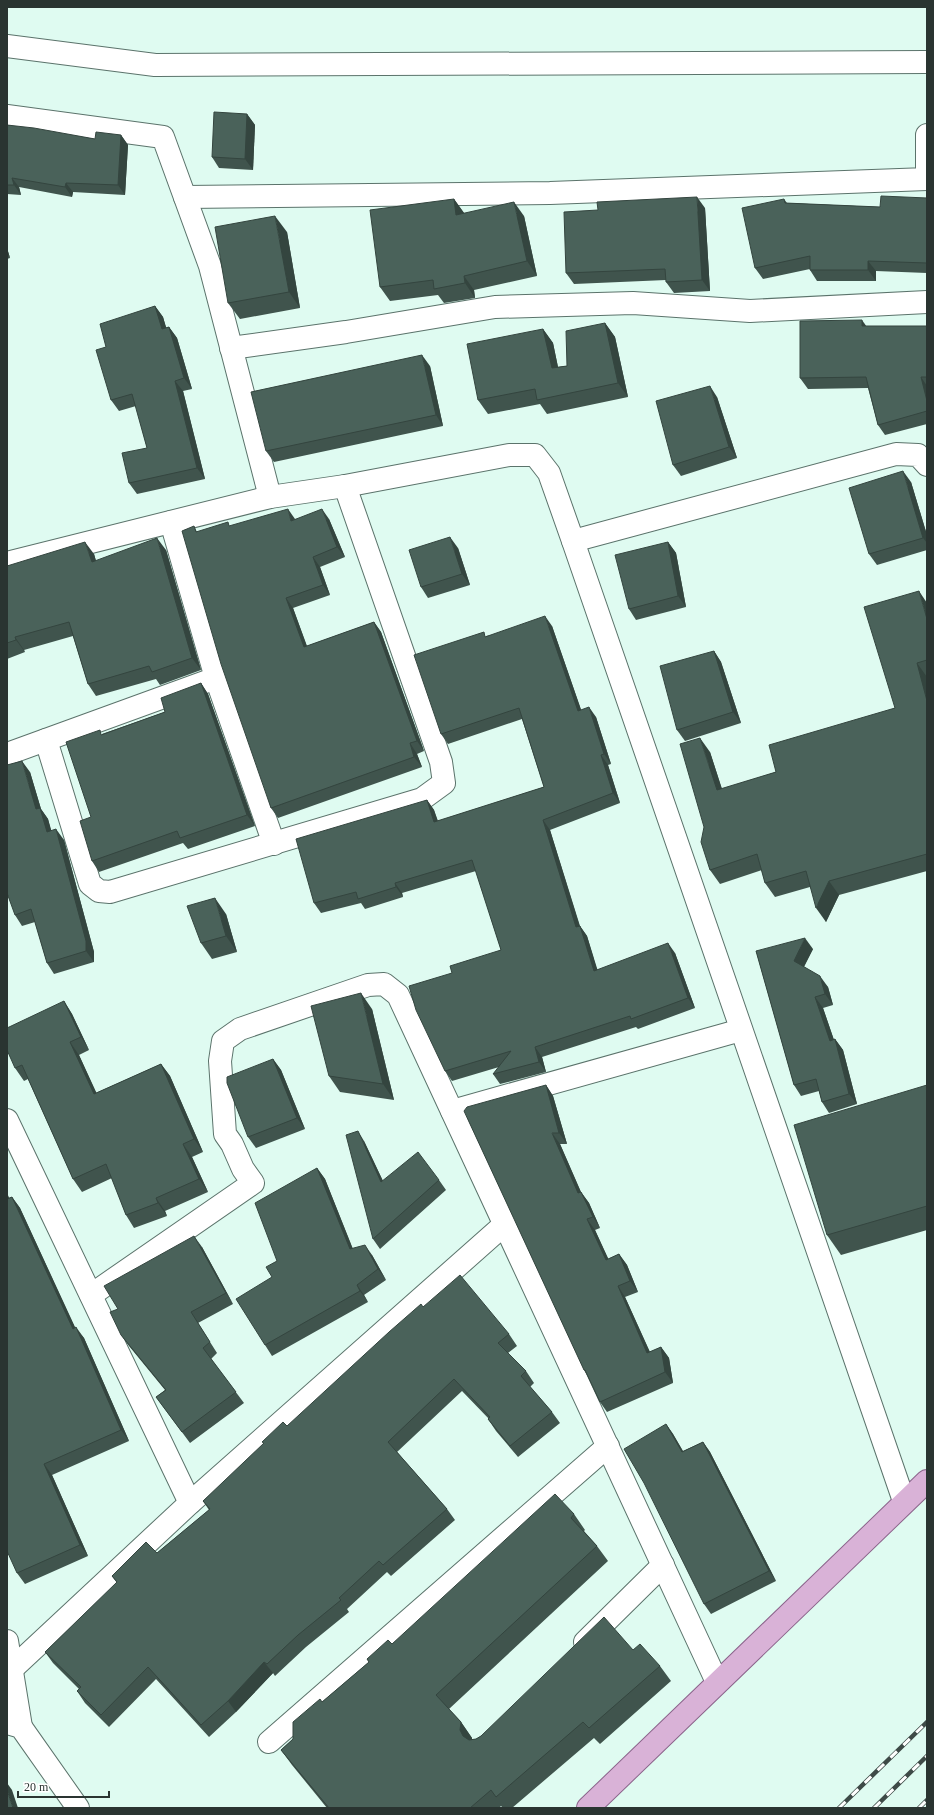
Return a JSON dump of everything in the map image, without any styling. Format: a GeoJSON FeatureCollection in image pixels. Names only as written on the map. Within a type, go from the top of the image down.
{"type":"FeatureCollection","features":[{"type":"Feature","properties":{"kind":"main road"},"geometry":{"type":"LineString","coordinates":[[588,1808],[904,1501],[927,1481]]}},
{"type":"Feature","properties":{"kind":"street"},"geometry":{"type":"LineString","coordinates":[[7,46],[155,65],[927,62]]}},
{"type":"Feature","properties":{"kind":"street"},"geometry":{"type":"LineString","coordinates":[[7,116],[163,138],[210,266],[270,497]]}},
{"type":"Feature","properties":{"kind":"street"},"geometry":{"type":"LineString","coordinates":[[185,197],[550,193],[927,179],[927,135]]}},
{"type":"Feature","properties":{"kind":"street"},"geometry":{"type":"LineString","coordinates":[[231,348],[346,332],[495,307],[633,303],[750,311],[927,302]]}},
{"type":"Feature","properties":{"kind":"street"},"geometry":{"type":"LineString","coordinates":[[573,541],[896,454],[918,456],[927,465]]}},
{"type":"Feature","properties":{"kind":"street"},"geometry":{"type":"LineString","coordinates":[[7,563],[270,497],[345,486],[509,455],[535,455],[549,473],[573,541],[904,1501]]}},
{"type":"Feature","properties":{"kind":"street"},"geometry":{"type":"LineString","coordinates":[[46,740],[90,884],[99,891],[110,892],[422,799],[444,783],[441,762],[345,486]]}},
{"type":"Feature","properties":{"kind":"street"},"geometry":{"type":"LineString","coordinates":[[171,522],[216,678],[274,844]]}},
{"type":"Feature","properties":{"kind":"street"},"geometry":{"type":"LineString","coordinates":[[7,754],[216,678]]}},
{"type":"Feature","properties":{"kind":"street"},"geometry":{"type":"LineString","coordinates":[[91,1294],[253,1183],[243,1169],[232,1144],[225,1134],[220,1061],[223,1041],[240,1029],[368,985],[384,984],[398,995],[717,1682]]}},
{"type":"Feature","properties":{"kind":"street"},"geometry":{"type":"LineString","coordinates":[[452,1111],[741,1030]]}},
{"type":"Feature","properties":{"kind":"street"},"geometry":{"type":"LineString","coordinates":[[7,1120],[190,1502]]}},
{"type":"Feature","properties":{"kind":"street"},"geometry":{"type":"LineString","coordinates":[[780,1140],[802,1133]]}},
{"type":"Feature","properties":{"kind":"street"},"geometry":{"type":"LineString","coordinates":[[12,1669],[190,1502],[505,1224]]}},
{"type":"Feature","properties":{"kind":"street"},"geometry":{"type":"LineString","coordinates":[[269,1742],[608,1446]]}},
{"type":"Feature","properties":{"kind":"street"},"geometry":{"type":"LineString","coordinates":[[573,1654],[663,1565]]}},
{"type":"Feature","properties":{"kind":"street"},"geometry":{"type":"LineString","coordinates":[[7,1642],[12,1669],[14,1725],[78,1808]]}},
{"type":"Feature","properties":{"kind":"building"},"geometry":{"type":"Polygon","coordinates":[[[214,112],[247,114],[245,159],[212,157],[214,112]]]}},
{"type":"Feature","properties":{"kind":"building"},"geometry":{"type":"Polygon","coordinates":[[[7,125],[34,128],[95,139],[96,132],[121,135],[118,185],[66,183],[65,187],[12,178],[14,185],[7,185],[7,125]]]}},
{"type":"Feature","properties":{"kind":"building"},"geometry":{"type":"Polygon","coordinates":[[[881,196],[927,198],[927,263],[868,261],[868,270],[810,270],[810,256],[755,268],[742,208],[784,199],[785,203],[880,207],[881,196]]]}},
{"type":"Feature","properties":{"kind":"building"},"geometry":{"type":"Polygon","coordinates":[[[697,197],[702,280],[666,282],[665,269],[566,273],[564,212],[598,210],[597,202],[697,197]]]}},
{"type":"Feature","properties":{"kind":"building"},"geometry":{"type":"Polygon","coordinates":[[[454,199],[456,215],[514,202],[527,261],[464,276],[465,283],[434,289],[433,280],[380,287],[370,210],[454,199]]]}},
{"type":"Feature","properties":{"kind":"building"},"geometry":{"type":"Polygon","coordinates":[[[275,216],[289,292],[228,303],[215,227],[275,216]]]}},
{"type":"Feature","properties":{"kind":"building"},"geometry":{"type":"Polygon","coordinates":[[[155,306],[162,329],[169,327],[184,378],[175,381],[197,468],[129,483],[122,453],[147,448],[132,394],[111,400],[96,350],[106,347],[100,324],[155,306]]]}},
{"type":"Feature","properties":{"kind":"building"},"geometry":{"type":"Polygon","coordinates":[[[862,320],[862,326],[927,326],[927,377],[921,377],[927,401],[927,411],[878,425],[866,377],[800,378],[800,321],[862,320]]]}},
{"type":"Feature","properties":{"kind":"building"},"geometry":{"type":"Polygon","coordinates":[[[605,323],[618,383],[537,400],[535,389],[478,400],[467,344],[543,329],[552,368],[567,366],[566,331],[605,323]]]}},
{"type":"Feature","properties":{"kind":"building"},"geometry":{"type":"Polygon","coordinates":[[[422,355],[436,415],[266,451],[251,392],[422,355]]]}},
{"type":"Feature","properties":{"kind":"building"},"geometry":{"type":"Polygon","coordinates":[[[710,386],[729,447],[673,465],[656,401],[710,386]]]}},
{"type":"Feature","properties":{"kind":"building"},"geometry":{"type":"Polygon","coordinates":[[[903,471],[923,538],[869,554],[849,488],[903,471]]]}},
{"type":"Feature","properties":{"kind":"building"},"geometry":{"type":"Polygon","coordinates":[[[288,509],[291,521],[322,509],[337,547],[313,557],[323,585],[286,598],[304,647],[374,622],[417,741],[410,743],[414,757],[271,808],[221,664],[182,531],[194,526],[196,532],[228,522],[229,526],[288,509]]]}},
{"type":"Feature","properties":{"kind":"building"},"geometry":{"type":"Polygon","coordinates":[[[450,537],[462,574],[421,587],[409,550],[450,537]]]}},
{"type":"Feature","properties":{"kind":"building"},"geometry":{"type":"Polygon","coordinates":[[[157,538],[192,658],[152,672],[149,666],[88,684],[69,622],[15,637],[16,640],[7,643],[7,566],[85,542],[92,562],[157,538]]]}},
{"type":"Feature","properties":{"kind":"building"},"geometry":{"type":"Polygon","coordinates":[[[668,542],[678,596],[629,609],[615,555],[668,542]]]}},
{"type":"Feature","properties":{"kind":"building"},"geometry":{"type":"Polygon","coordinates":[[[919,591],[927,619],[927,660],[917,663],[927,701],[927,854],[829,881],[816,908],[806,871],[765,883],[757,854],[710,870],[701,842],[704,827],[680,744],[700,738],[717,790],[776,772],[769,745],[895,708],[864,607],[919,591]]]}},
{"type":"Feature","properties":{"kind":"building"},"geometry":{"type":"Polygon","coordinates":[[[545,616],[578,711],[589,707],[604,754],[601,755],[613,793],[543,820],[576,927],[580,926],[594,971],[668,943],[688,998],[631,1019],[630,1016],[535,1047],[539,1062],[493,1074],[511,1051],[445,1071],[416,1010],[409,986],[452,973],[450,966],[501,950],[472,860],[395,883],[396,887],[358,899],[356,892],[314,903],[296,839],[427,800],[434,822],[544,787],[519,708],[441,734],[414,655],[484,632],[485,637],[545,616]]]}},
{"type":"Feature","properties":{"kind":"building"},"geometry":{"type":"Polygon","coordinates":[[[714,651],[733,712],[677,730],[660,666],[714,651]]]}},
{"type":"Feature","properties":{"kind":"building"},"geometry":{"type":"Polygon","coordinates":[[[201,683],[247,815],[180,838],[177,831],[92,861],[80,821],[91,817],[66,742],[100,730],[101,735],[165,712],[161,698],[201,683]]]}},
{"type":"Feature","properties":{"kind":"building"},"geometry":{"type":"Polygon","coordinates":[[[22,761],[36,809],[40,808],[47,832],[56,829],[86,941],[86,951],[47,963],[31,909],[15,915],[7,893],[7,765],[22,761]]]}},
{"type":"Feature","properties":{"kind":"building"},"geometry":{"type":"Polygon","coordinates":[[[215,898],[226,936],[201,943],[187,906],[215,898]]]}},
{"type":"Feature","properties":{"kind":"building"},"geometry":{"type":"Polygon","coordinates":[[[805,938],[794,961],[820,976],[825,994],[815,997],[830,1041],[835,1039],[849,1094],[822,1102],[816,1079],[794,1085],[756,951],[805,938]]]}},
{"type":"Feature","properties":{"kind":"building"},"geometry":{"type":"Polygon","coordinates":[[[361,993],[383,1084],[329,1076],[311,1006],[361,993]]]}},
{"type":"Feature","properties":{"kind":"building"},"geometry":{"type":"Polygon","coordinates":[[[64,1001],[81,1037],[70,1042],[94,1094],[161,1064],[194,1139],[183,1144],[199,1179],[156,1198],[158,1203],[126,1215],[106,1164],[73,1179],[22,1065],[15,1068],[7,1050],[7,1028],[64,1001]]]}},
{"type":"Feature","properties":{"kind":"building"},"geometry":{"type":"Polygon","coordinates":[[[273,1059],[297,1118],[248,1137],[227,1083],[227,1077],[273,1059]]]}},
{"type":"Feature","properties":{"kind":"building"},"geometry":{"type":"Polygon","coordinates":[[[546,1085],[559,1133],[552,1133],[578,1193],[581,1192],[593,1217],[587,1219],[606,1260],[619,1254],[630,1281],[618,1286],[647,1353],[661,1347],[665,1372],[600,1402],[464,1111],[467,1107],[546,1085]]]}},
{"type":"Feature","properties":{"kind":"building"},"geometry":{"type":"Polygon","coordinates":[[[927,1085],[927,1206],[827,1235],[794,1125],[927,1085]]]}},
{"type":"Feature","properties":{"kind":"building"},"geometry":{"type":"Polygon","coordinates":[[[358,1131],[381,1182],[418,1152],[439,1180],[373,1239],[346,1135],[358,1131]]]}},
{"type":"Feature","properties":{"kind":"building"},"geometry":{"type":"Polygon","coordinates":[[[317,1168],[350,1249],[365,1245],[378,1269],[357,1285],[360,1291],[265,1345],[236,1299],[272,1277],[266,1267],[277,1261],[255,1203],[317,1168]]]}},
{"type":"Feature","properties":{"kind":"building"},"geometry":{"type":"Polygon","coordinates":[[[12,1197],[73,1329],[76,1327],[121,1430],[44,1464],[80,1545],[17,1573],[7,1551],[7,1199],[12,1197]]]}},
{"type":"Feature","properties":{"kind":"building"},"geometry":{"type":"Polygon","coordinates":[[[194,1236],[226,1293],[191,1312],[210,1342],[203,1348],[236,1392],[182,1432],[156,1397],[166,1390],[121,1335],[110,1312],[118,1309],[104,1286],[194,1236]]]}},
{"type":"Feature","properties":{"kind":"building"},"geometry":{"type":"Polygon","coordinates":[[[460,1275],[509,1334],[498,1343],[526,1371],[521,1376],[552,1412],[510,1446],[488,1419],[490,1417],[454,1379],[388,1442],[447,1509],[383,1565],[379,1561],[339,1598],[341,1600],[298,1635],[267,1664],[264,1662],[228,1701],[201,1725],[148,1667],[101,1715],[77,1691],[81,1687],[45,1652],[117,1582],[112,1576],[146,1542],[157,1553],[210,1509],[203,1501],[264,1443],[262,1442],[283,1422],[287,1426],[421,1304],[423,1307],[460,1275]]]}},
{"type":"Feature","properties":{"kind":"building"},"geometry":{"type":"Polygon","coordinates":[[[666,1424],[682,1452],[703,1442],[769,1571],[704,1604],[644,1483],[624,1449],[666,1424]]]}},
{"type":"Feature","properties":{"kind":"building"},"geometry":{"type":"Polygon","coordinates":[[[555,1494],[574,1514],[571,1518],[597,1546],[436,1695],[461,1722],[460,1730],[463,1736],[469,1740],[476,1739],[481,1736],[604,1617],[633,1650],[640,1644],[660,1666],[589,1728],[583,1722],[496,1797],[491,1790],[470,1808],[329,1808],[281,1750],[293,1739],[293,1722],[320,1699],[322,1702],[369,1662],[367,1659],[388,1640],[392,1644],[555,1494]]]}},
{"type":"Feature","properties":{"kind":"building"},"geometry":{"type":"Polygon","coordinates":[[[7,1790],[13,1808],[7,1808],[7,1790]]]}},
{"type":"Feature","properties":{"kind":"railway"},"geometry":{"type":"LineString","coordinates":[[839,1808],[927,1722]]}},
{"type":"Feature","properties":{"kind":"railway"},"geometry":{"type":"LineString","coordinates":[[874,1808],[927,1756]]}},
{"type":"Feature","properties":{"kind":"railway"},"geometry":{"type":"LineString","coordinates":[[919,1808],[927,1800]]}}]}
